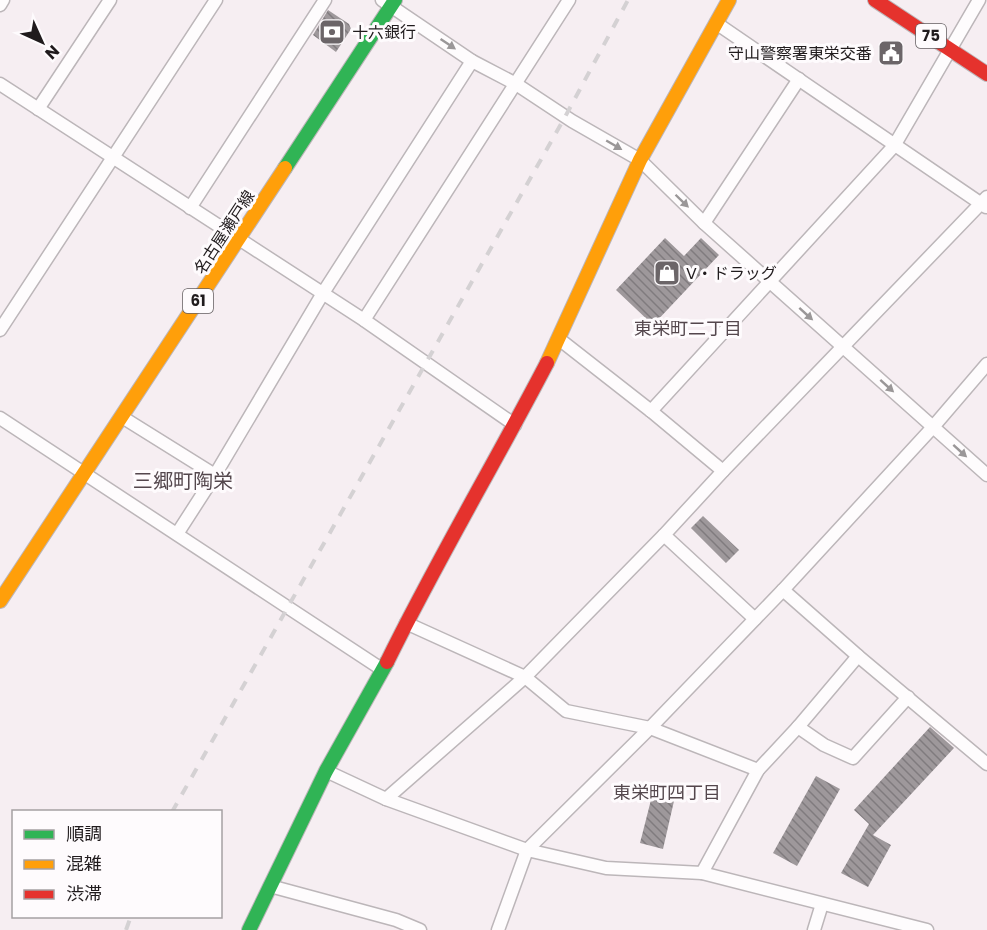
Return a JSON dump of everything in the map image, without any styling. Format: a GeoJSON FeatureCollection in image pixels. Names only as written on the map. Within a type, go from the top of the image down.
{"type":"FeatureCollection","features":[{"type":"Feature","properties":{"kind":"street"},"geometry":{"type":"LineString","coordinates":[[0,5],[3,0]]}},
{"type":"Feature","properties":{"kind":"street"},"geometry":{"type":"LineString","coordinates":[[38,109],[110,0]]}},
{"type":"Feature","properties":{"kind":"street"},"geometry":{"type":"LineString","coordinates":[[0,330],[216,0]]}},
{"type":"Feature","properties":{"kind":"street"},"geometry":{"type":"LineString","coordinates":[[190,208],[324,0]]}},
{"type":"Feature","properties":{"kind":"street"},"geometry":{"type":"LineString","coordinates":[[364,320],[569,0]]}},
{"type":"Feature","properties":{"kind":"street"},"geometry":{"type":"LineString","coordinates":[[249,930],[326,771],[383,670],[559,339],[640,160],[729,0]]}},
{"type":"Feature","properties":{"kind":"street","name":"75"},"geometry":{"type":"LineString","coordinates":[[875,0],[987,74]]}},
{"type":"Feature","properties":{"kind":"street"},"geometry":{"type":"LineString","coordinates":[[651,411],[894,146],[979,0]]}},
{"type":"Feature","properties":{"kind":"street"},"geometry":{"type":"LineString","coordinates":[[389,2],[472,61],[516,84],[572,121],[640,160],[704,223],[987,476]]}},
{"type":"Feature","properties":{"kind":"street","name":"名古屋瀬戸線"},"geometry":{"type":"LineString","coordinates":[[0,601],[239,240],[389,2]]}},
{"type":"Feature","properties":{"kind":"street"},"geometry":{"type":"LineString","coordinates":[[386,799],[525,677],[985,202],[894,146],[716,23]]}},
{"type":"Feature","properties":{"kind":"street"},"geometry":{"type":"LineString","coordinates":[[177,534],[215,475],[323,293],[472,61]]}},
{"type":"Feature","properties":{"kind":"street"},"geometry":{"type":"LineString","coordinates":[[704,223],[800,79]]}},
{"type":"Feature","properties":{"kind":"street"},"geometry":{"type":"LineString","coordinates":[[0,84],[364,320],[515,425]]}},
{"type":"Feature","properties":{"kind":"street"},"geometry":{"type":"LineString","coordinates":[[559,339],[723,471]]}},
{"type":"Feature","properties":{"kind":"street"},"geometry":{"type":"LineString","coordinates":[[498,930],[527,850],[650,728],[783,590],[933,427],[987,364]]}},
{"type":"Feature","properties":{"kind":"street"},"geometry":{"type":"LineString","coordinates":[[122,417],[215,475]]}},
{"type":"Feature","properties":{"kind":"street"},"geometry":{"type":"LineString","coordinates":[[0,418],[383,670]]}},
{"type":"Feature","properties":{"kind":"street"},"geometry":{"type":"LineString","coordinates":[[664,535],[755,619]]}},
{"type":"Feature","properties":{"kind":"street"},"geometry":{"type":"LineString","coordinates":[[783,590],[987,765]]}},
{"type":"Feature","properties":{"kind":"street"},"geometry":{"type":"LineString","coordinates":[[406,623],[525,677],[566,711],[650,728],[758,770]]}},
{"type":"Feature","properties":{"kind":"street"},"geometry":{"type":"LineString","coordinates":[[702,873],[758,770],[858,656]]}},
{"type":"Feature","properties":{"kind":"street"},"geometry":{"type":"LineString","coordinates":[[798,727],[824,745],[853,758],[908,697]]}},
{"type":"Feature","properties":{"kind":"street"},"geometry":{"type":"LineString","coordinates":[[326,771],[386,799],[527,850],[606,868],[702,873],[927,930]]}},
{"type":"Feature","properties":{"kind":"street"},"geometry":{"type":"LineString","coordinates":[[270,886],[394,925],[420,930]]}},
{"type":"Feature","properties":{"kind":"street"},"geometry":{"type":"LineString","coordinates":[[814,930],[822,904]]}},
{"type":"Feature","properties":{"kind":"building","name":"十六銀行"},"geometry":{"type":"Polygon","coordinates":[[[328,10],[349,24],[351,29],[336,52],[313,35],[328,10]]]}},
{"type":"Feature","properties":{"kind":"building","name":"V・ドラッグ"},"geometry":{"type":"Polygon","coordinates":[[[665,238],[684,256],[701,238],[719,255],[653,325],[616,290],[665,238]]]}},
{"type":"Feature","properties":{"kind":"building"},"geometry":{"type":"Polygon","coordinates":[[[703,516],[739,550],[726,563],[691,528],[703,516]]]}},
{"type":"Feature","properties":{"kind":"building"},"geometry":{"type":"Polygon","coordinates":[[[930,727],[954,748],[873,835],[891,845],[868,887],[841,873],[869,824],[854,810],[930,727]]]}},
{"type":"Feature","properties":{"kind":"building"},"geometry":{"type":"Polygon","coordinates":[[[816,776],[840,789],[797,866],[773,853],[816,776]]]}},
{"type":"Feature","properties":{"kind":"building"},"geometry":{"type":"Polygon","coordinates":[[[652,796],[674,801],[663,849],[640,843],[652,796]]]}},
{"type":"Feature","properties":{"kind":"railway"},"geometry":{"type":"LineString","coordinates":[[173,810],[565,117],[628,0]]}},
{"type":"Feature","properties":{"kind":"railway"},"geometry":{"type":"LineString","coordinates":[[126,930],[130,918]]}},
{"type":"Feature","properties":{"kind":"traffic: fast"},"geometry":{"type":"LineString","coordinates":[[285,168],[395,0]]}},
{"type":"Feature","properties":{"kind":"traffic: fast"},"geometry":{"type":"LineString","coordinates":[[249,930],[326,771],[387,662]]}},
{"type":"Feature","properties":{"kind":"traffic: slow"},"geometry":{"type":"LineString","coordinates":[[547,363],[640,160],[729,0]]}},
{"type":"Feature","properties":{"kind":"traffic: slow"},"geometry":{"type":"LineString","coordinates":[[0,601],[285,168]]}},
{"type":"Feature","properties":{"kind":"traffic: jam"},"geometry":{"type":"LineString","coordinates":[[875,0],[987,74]]}},
{"type":"Feature","properties":{"kind":"traffic: jam"},"geometry":{"type":"LineString","coordinates":[[387,662],[547,363]]}},
{"type":"Feature","properties":{"kind":"place","name":"十六銀行"},"geometry":{"type":"Point","coordinates":[332,32]}},
{"type":"Feature","properties":{"kind":"place","name":"守山警察署東栄交番"},"geometry":{"type":"Point","coordinates":[891,53]}},
{"type":"Feature","properties":{"kind":"place","name":"V・ドラッグ"},"geometry":{"type":"Point","coordinates":[667,273]}},
{"type":"Feature","properties":{"kind":"district","name":"東栄町二丁目"},"geometry":{"type":"Point","coordinates":[688,329]}},
{"type":"Feature","properties":{"kind":"district","name":"三郷町陶栄"},"geometry":{"type":"Point","coordinates":[183,481]}},
{"type":"Feature","properties":{"kind":"district","name":"東栄町四丁目"},"geometry":{"type":"Point","coordinates":[667,793]}}]}
